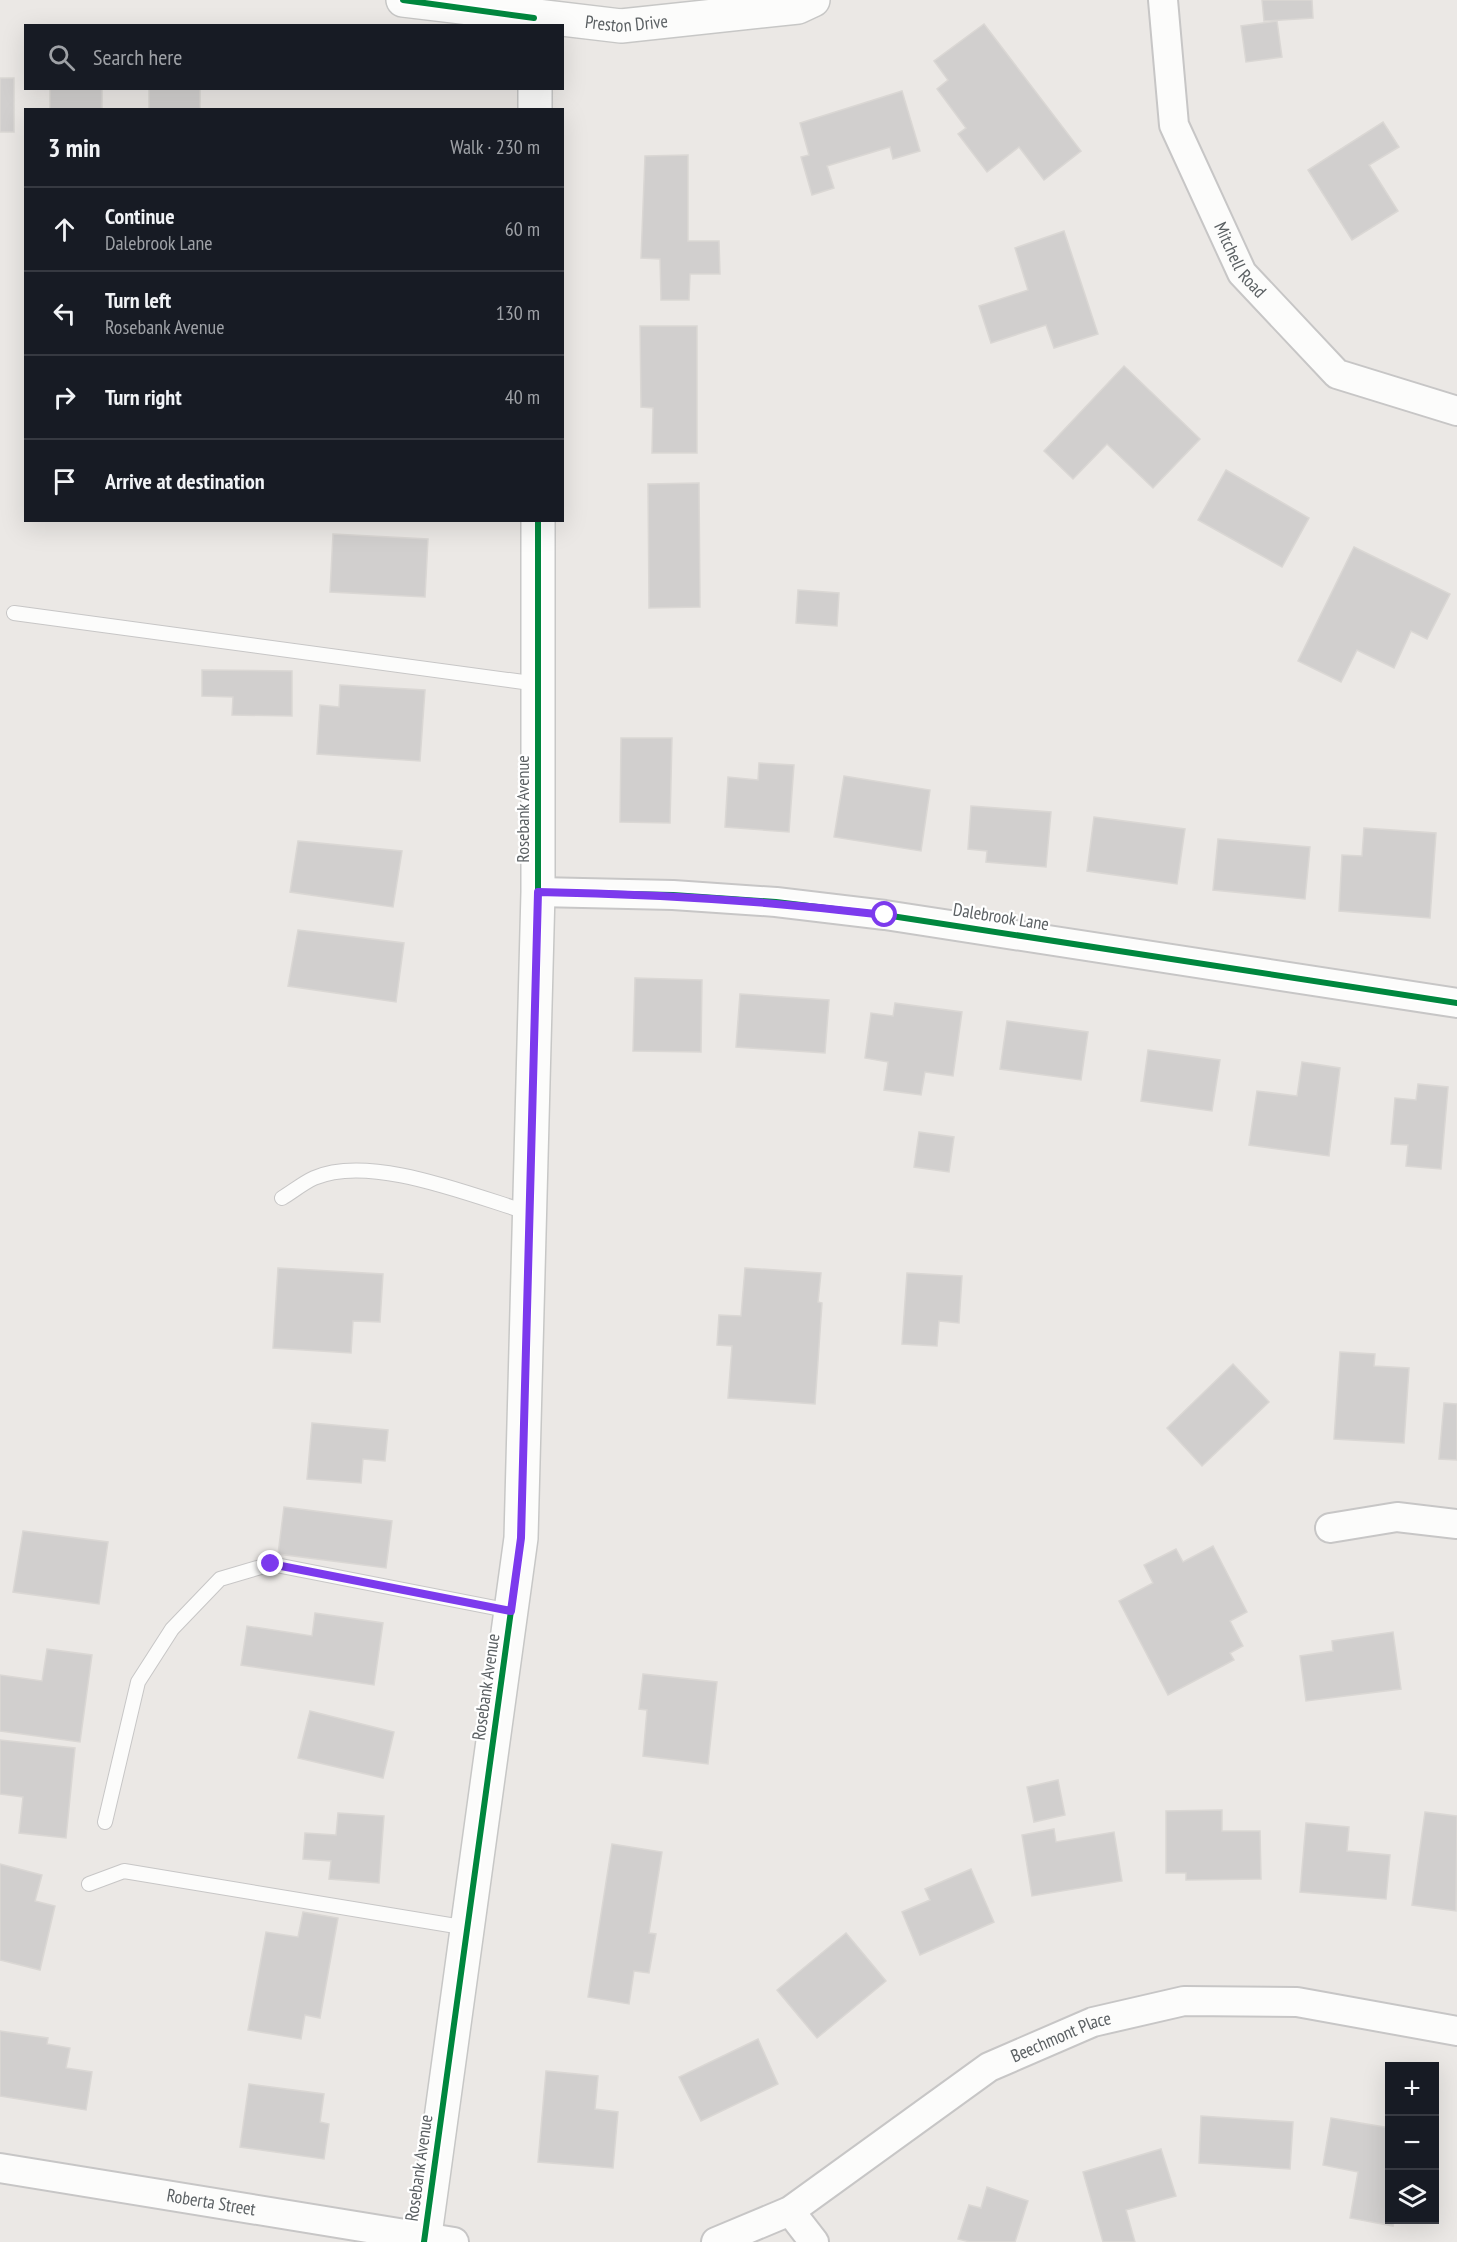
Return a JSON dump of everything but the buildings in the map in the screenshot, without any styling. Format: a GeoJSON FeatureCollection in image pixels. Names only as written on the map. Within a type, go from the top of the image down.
{"type":"FeatureCollection","features":[{"type":"Feature","properties":{"kind":"street","name":"Preston Drive"},"geometry":{"type":"LineString","coordinates":[[403,0],[621,26],[798,7],[813,0]]}},
{"type":"Feature","properties":{"kind":"street","name":"Mitchell Road"},"geometry":{"type":"LineString","coordinates":[[1163,0],[1174,125],[1242,273],[1337,374],[1457,411]]}},
{"type":"Feature","properties":{"kind":"street"},"geometry":{"type":"LineString","coordinates":[[535,90],[535,108]]}},
{"type":"Feature","properties":{"kind":"street","name":"Rosebank Avenue"},"geometry":{"type":"LineString","coordinates":[[434,2241],[468,1928],[521,1538],[538,892],[538,522]]}},
{"type":"Feature","properties":{"kind":"street","name":"Dalebrook Lane"},"geometry":{"type":"LineString","coordinates":[[538,892],[673,895],[776,902],[885,915],[1457,1003]]}},
{"type":"Feature","properties":{"kind":"street"},"geometry":{"type":"LineString","coordinates":[[1330,1528],[1397,1517],[1457,1524]]}},
{"type":"Feature","properties":{"kind":"street","name":"Beechmont Place"},"geometry":{"type":"LineString","coordinates":[[716,2242],[790,2211],[989,2067],[1093,2022],[1184,2001],[1297,2002],[1457,2031]]}},
{"type":"Feature","properties":{"kind":"street","name":"Roberta Street"},"geometry":{"type":"LineString","coordinates":[[0,2168],[434,2241]]}},
{"type":"Feature","properties":{"kind":"street"},"geometry":{"type":"LineString","coordinates":[[790,2211],[814,2242]]}},
{"type":"Feature","properties":{"kind":"lane"},"geometry":{"type":"LineString","coordinates":[[14,613],[538,684]]}},
{"type":"Feature","properties":{"kind":"lane"},"geometry":{"type":"LineString","coordinates":[[282,1198],[314,1178],[357,1170],[398,1173],[530,1213]]}},
{"type":"Feature","properties":{"kind":"lane"},"geometry":{"type":"LineString","coordinates":[[105,1822],[138,1682],[172,1629],[220,1579],[271,1564],[511,1611]]}},
{"type":"Feature","properties":{"kind":"lane"},"geometry":{"type":"LineString","coordinates":[[89,1884],[124,1871],[468,1928]]}},
{"type":"Feature","properties":{"kind":"cycle path"},"geometry":{"type":"LineString","coordinates":[[403,0],[534,18]]}},
{"type":"Feature","properties":{"kind":"cycle path"},"geometry":{"type":"LineString","coordinates":[[424,2242],[521,1538],[538,892],[538,522]]}},
{"type":"Feature","properties":{"kind":"cycle path"},"geometry":{"type":"LineString","coordinates":[[538,892],[673,895],[776,902],[885,915],[1457,1003]]}},
{"type":"Feature","properties":{"kind":"route"},"geometry":{"type":"LineString","coordinates":[[271,1564],[511,1611],[521,1538],[538,892],[673,895],[776,902],[885,915]]}}]}
